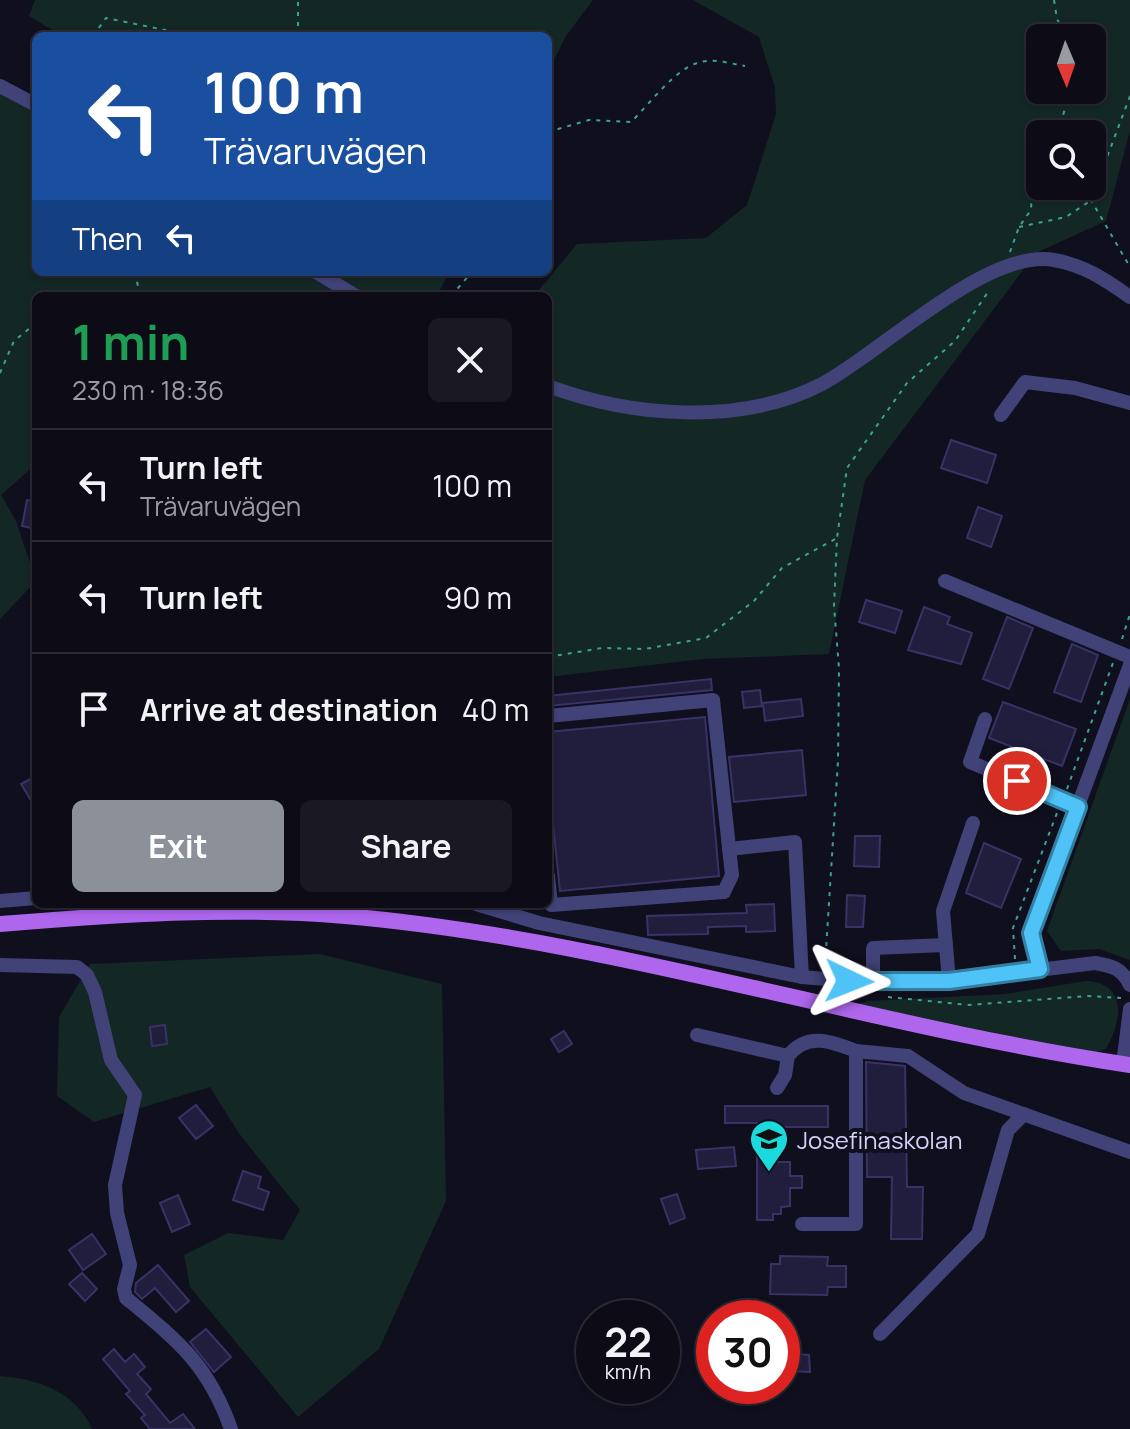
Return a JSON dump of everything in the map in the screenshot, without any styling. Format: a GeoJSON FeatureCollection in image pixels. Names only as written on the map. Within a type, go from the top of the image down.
{"type":"FeatureCollection","features":[{"type":"Feature","properties":{"kind":"main road"},"geometry":{"type":"LineString","coordinates":[[0,924],[202,912],[346,916],[587,952],[886,1021],[1126,1065]]}},
{"type":"Feature","properties":{"kind":"street"},"geometry":{"type":"LineString","coordinates":[[0,86],[32,103]]}},
{"type":"Feature","properties":{"kind":"street"},"geometry":{"type":"LineString","coordinates":[[552,387],[609,405],[667,411],[725,410],[775,403],[822,384],[925,313],[1003,266],[1052,259],[1094,272],[1130,297]]}},
{"type":"Feature","properties":{"kind":"street"},"geometry":{"type":"LineString","coordinates":[[323,276],[349,292]]}},
{"type":"Feature","properties":{"kind":"street"},"geometry":{"type":"LineString","coordinates":[[1001,415],[1025,382],[1075,388],[1130,403]]}},
{"type":"Feature","properties":{"kind":"street"},"geometry":{"type":"LineString","coordinates":[[945,581],[1130,657]]}},
{"type":"Feature","properties":{"kind":"street"},"geometry":{"type":"LineString","coordinates":[[1040,969],[1031,933],[1130,665]]}},
{"type":"Feature","properties":{"kind":"street"},"geometry":{"type":"LineString","coordinates":[[552,716],[713,700],[732,875],[724,892],[552,905]]}},
{"type":"Feature","properties":{"kind":"street"},"geometry":{"type":"LineString","coordinates":[[985,719],[970,762],[1078,807]]}},
{"type":"Feature","properties":{"kind":"street"},"geometry":{"type":"LineString","coordinates":[[949,981],[943,911],[973,823]]}},
{"type":"Feature","properties":{"kind":"street"},"geometry":{"type":"LineString","coordinates":[[729,849],[795,842],[802,977]]}},
{"type":"Feature","properties":{"kind":"street"},"geometry":{"type":"LineString","coordinates":[[0,901],[32,898]]}},
{"type":"Feature","properties":{"kind":"street"},"geometry":{"type":"LineString","coordinates":[[489,908],[539,923],[802,977],[873,983],[949,981],[1095,963],[1114,967],[1125,974],[1130,985]]}},
{"type":"Feature","properties":{"kind":"street"},"geometry":{"type":"LineString","coordinates":[[873,983],[873,948],[946,945]]}},
{"type":"Feature","properties":{"kind":"street"},"geometry":{"type":"LineString","coordinates":[[0,965],[77,967],[87,975],[95,992],[111,1060],[135,1095],[115,1185],[117,1213],[130,1265],[124,1289],[126,1298],[188,1353],[217,1389],[231,1429]]}},
{"type":"Feature","properties":{"kind":"street"},"geometry":{"type":"LineString","coordinates":[[1126,1065],[1130,1009]]}},
{"type":"Feature","properties":{"kind":"street"},"geometry":{"type":"LineString","coordinates":[[697,1035],[788,1056]]}},
{"type":"Feature","properties":{"kind":"street"},"geometry":{"type":"LineString","coordinates":[[777,1088],[785,1075],[788,1056],[804,1041],[828,1041],[856,1051],[908,1056],[964,1093],[1130,1152]]}},
{"type":"Feature","properties":{"kind":"street"},"geometry":{"type":"LineString","coordinates":[[802,1224],[856,1224],[856,1051]]}},
{"type":"Feature","properties":{"kind":"street"},"geometry":{"type":"LineString","coordinates":[[880,1334],[978,1234],[1008,1130],[1024,1114]]}},
{"type":"Feature","properties":{"kind":"path"},"geometry":{"type":"LineString","coordinates":[[298,0],[298,32]]}},
{"type":"Feature","properties":{"kind":"path"},"geometry":{"type":"LineString","coordinates":[[1054,0],[1060,24]]}},
{"type":"Feature","properties":{"kind":"path"},"geometry":{"type":"LineString","coordinates":[[96,32],[106,18],[174,32]]}},
{"type":"Feature","properties":{"kind":"path"},"geometry":{"type":"LineString","coordinates":[[552,131],[589,120],[631,122],[659,96],[682,68],[706,61],[745,66]]}},
{"type":"Feature","properties":{"kind":"path"},"geometry":{"type":"LineString","coordinates":[[1106,160],[1130,96]]}},
{"type":"Feature","properties":{"kind":"path"},"geometry":{"type":"LineString","coordinates":[[1003,266],[1019,227],[1031,210],[1031,200]]}},
{"type":"Feature","properties":{"kind":"path"},"geometry":{"type":"LineString","coordinates":[[1019,227],[1066,217],[1091,200],[1130,267]]}},
{"type":"Feature","properties":{"kind":"path"},"geometry":{"type":"LineString","coordinates":[[454,292],[468,276]]}},
{"type":"Feature","properties":{"kind":"path"},"geometry":{"type":"LineString","coordinates":[[825,979],[838,761],[839,668],[834,606],[837,538],[847,468],[907,383],[955,341],[991,287]]}},
{"type":"Feature","properties":{"kind":"path"},"geometry":{"type":"LineString","coordinates":[[0,373],[14,341],[32,326]]}},
{"type":"Feature","properties":{"kind":"path"},"geometry":{"type":"LineString","coordinates":[[552,656],[602,648],[645,649],[706,638],[754,601],[782,568],[837,538]]}},
{"type":"Feature","properties":{"kind":"path"},"geometry":{"type":"LineString","coordinates":[[882,996],[969,1005],[1088,996],[1130,999]]}},
{"type":"Feature","properties":{"kind":"green space"},"geometry":{"type":"Polygon","coordinates":[[[35,0],[593,0],[566,36],[552,64],[552,32],[55,32],[29,16],[35,0]]]}},
{"type":"Feature","properties":{"kind":"green space"},"geometry":{"type":"Polygon","coordinates":[[[693,0],[1130,0],[1130,131],[1106,221],[1036,253],[865,480],[829,654],[703,659],[552,677],[552,292],[537,292],[577,244],[706,238],[747,205],[776,114],[775,88],[759,37],[693,0]]]}},
{"type":"Feature","properties":{"kind":"green space"},"geometry":{"type":"Polygon","coordinates":[[[0,91],[32,107],[32,276],[447,276],[439,292],[32,292],[32,468],[1,495],[16,521],[32,569],[32,585],[0,619],[0,91]]]}},
{"type":"Feature","properties":{"kind":"green space"},"geometry":{"type":"Polygon","coordinates":[[[1130,699],[1130,960],[1099,949],[1061,951],[1047,931],[1130,699]]]}},
{"type":"Feature","properties":{"kind":"green space"},"geometry":{"type":"Polygon","coordinates":[[[320,954],[442,984],[446,1201],[379,1349],[298,1417],[190,1287],[184,1255],[228,1233],[283,1240],[300,1210],[238,1132],[210,1087],[94,1122],[57,1096],[59,1017],[90,964],[320,954]]]}},
{"type":"Feature","properties":{"kind":"green space"},"geometry":{"type":"Polygon","coordinates":[[[1086,981],[1100,983],[1109,989],[1118,1005],[1116,1027],[1106,1049],[1096,1052],[848,1007],[868,1001],[1005,994],[1086,981]]]}},
{"type":"Feature","properties":{"kind":"green space"},"geometry":{"type":"Polygon","coordinates":[[[0,1376],[28,1380],[54,1390],[76,1406],[92,1429],[0,1429],[0,1376]]]}},
{"type":"Feature","properties":{"kind":"building"},"geometry":{"type":"Polygon","coordinates":[[[951,440],[996,455],[987,483],[941,468],[951,440]]]}},
{"type":"Feature","properties":{"kind":"building"},"geometry":{"type":"Polygon","coordinates":[[[27,500],[32,501],[32,528],[22,526],[27,500]]]}},
{"type":"Feature","properties":{"kind":"building"},"geometry":{"type":"Polygon","coordinates":[[[978,507],[1002,516],[991,547],[967,538],[978,507]]]}},
{"type":"Feature","properties":{"kind":"building"},"geometry":{"type":"Polygon","coordinates":[[[866,600],[902,611],[895,633],[859,622],[866,600]]]}},
{"type":"Feature","properties":{"kind":"building"},"geometry":{"type":"Polygon","coordinates":[[[924,607],[950,617],[947,624],[972,633],[961,664],[908,650],[924,607]]]}},
{"type":"Feature","properties":{"kind":"building"},"geometry":{"type":"Polygon","coordinates":[[[1007,617],[1033,628],[1009,689],[983,679],[1007,617]]]}},
{"type":"Feature","properties":{"kind":"building"},"geometry":{"type":"Polygon","coordinates":[[[1072,644],[1098,655],[1081,702],[1054,692],[1072,644]]]}},
{"type":"Feature","properties":{"kind":"building"},"geometry":{"type":"Polygon","coordinates":[[[711,679],[712,690],[552,706],[552,696],[711,679]]]}},
{"type":"Feature","properties":{"kind":"building"},"geometry":{"type":"Polygon","coordinates":[[[760,690],[762,706],[744,708],[742,692],[760,690]]]}},
{"type":"Feature","properties":{"kind":"building"},"geometry":{"type":"Polygon","coordinates":[[[801,699],[803,716],[765,721],[763,703],[801,699]]]}},
{"type":"Feature","properties":{"kind":"building"},"geometry":{"type":"Polygon","coordinates":[[[1003,702],[1076,729],[1062,766],[989,738],[1003,702]]]}},
{"type":"Feature","properties":{"kind":"building"},"geometry":{"type":"Polygon","coordinates":[[[705,717],[719,876],[560,891],[552,814],[552,732],[705,717]]]}},
{"type":"Feature","properties":{"kind":"building"},"geometry":{"type":"Polygon","coordinates":[[[802,750],[806,795],[734,802],[729,757],[802,750]]]}},
{"type":"Feature","properties":{"kind":"building"},"geometry":{"type":"Polygon","coordinates":[[[32,778],[32,802],[21,784],[32,778]]]}},
{"type":"Feature","properties":{"kind":"building"},"geometry":{"type":"Polygon","coordinates":[[[855,836],[880,836],[879,867],[854,866],[855,836]]]}},
{"type":"Feature","properties":{"kind":"building"},"geometry":{"type":"Polygon","coordinates":[[[984,843],[1021,859],[1001,908],[966,893],[984,843]]]}},
{"type":"Feature","properties":{"kind":"building"},"geometry":{"type":"Polygon","coordinates":[[[847,895],[865,896],[863,927],[846,927],[847,895]]]}},
{"type":"Feature","properties":{"kind":"building"},"geometry":{"type":"Polygon","coordinates":[[[774,904],[775,931],[746,932],[746,926],[708,927],[708,934],[648,935],[647,916],[747,913],[746,905],[774,904]]]}},
{"type":"Feature","properties":{"kind":"building"},"geometry":{"type":"Polygon","coordinates":[[[165,1025],[167,1044],[152,1046],[150,1027],[165,1025]]]}},
{"type":"Feature","properties":{"kind":"building"},"geometry":{"type":"Polygon","coordinates":[[[564,1031],[572,1044],[559,1052],[551,1039],[564,1031]]]}},
{"type":"Feature","properties":{"kind":"building"},"geometry":{"type":"Polygon","coordinates":[[[866,1062],[905,1066],[907,1187],[923,1187],[922,1239],[891,1239],[892,1177],[867,1177],[866,1062]]]}},
{"type":"Feature","properties":{"kind":"building"},"geometry":{"type":"Polygon","coordinates":[[[196,1105],[213,1126],[196,1139],[179,1118],[196,1105]]]}},
{"type":"Feature","properties":{"kind":"building"},"geometry":{"type":"Polygon","coordinates":[[[725,1106],[828,1106],[828,1127],[778,1127],[778,1162],[790,1162],[790,1176],[802,1176],[802,1188],[790,1188],[790,1206],[781,1207],[781,1214],[773,1214],[773,1220],[757,1220],[757,1123],[725,1123],[725,1106]]]}},
{"type":"Feature","properties":{"kind":"building"},"geometry":{"type":"Polygon","coordinates":[[[734,1147],[736,1166],[698,1169],[696,1150],[734,1147]]]}},
{"type":"Feature","properties":{"kind":"building"},"geometry":{"type":"Polygon","coordinates":[[[243,1171],[261,1177],[258,1188],[269,1192],[263,1210],[233,1200],[243,1171]]]}},
{"type":"Feature","properties":{"kind":"building"},"geometry":{"type":"Polygon","coordinates":[[[677,1194],[685,1218],[670,1224],[661,1199],[677,1194]]]}},
{"type":"Feature","properties":{"kind":"building"},"geometry":{"type":"Polygon","coordinates":[[[178,1195],[190,1224],[172,1232],[160,1203],[178,1195]]]}},
{"type":"Feature","properties":{"kind":"building"},"geometry":{"type":"Polygon","coordinates":[[[92,1234],[106,1254],[83,1270],[69,1250],[92,1234]]]}},
{"type":"Feature","properties":{"kind":"building"},"geometry":{"type":"Polygon","coordinates":[[[780,1256],[828,1257],[827,1266],[846,1266],[846,1287],[828,1287],[827,1295],[770,1294],[771,1264],[780,1264],[780,1256]]]}},
{"type":"Feature","properties":{"kind":"building"},"geometry":{"type":"Polygon","coordinates":[[[158,1265],[189,1301],[176,1312],[155,1288],[142,1299],[135,1292],[136,1283],[158,1265]]]}},
{"type":"Feature","properties":{"kind":"building"},"geometry":{"type":"Polygon","coordinates":[[[82,1273],[97,1289],[85,1301],[69,1284],[82,1273]]]}},
{"type":"Feature","properties":{"kind":"building"},"geometry":{"type":"Polygon","coordinates":[[[206,1329],[231,1357],[214,1372],[190,1342],[206,1329]]]}},
{"type":"Feature","properties":{"kind":"building"},"geometry":{"type":"Polygon","coordinates":[[[114,1349],[125,1362],[134,1354],[145,1367],[137,1374],[151,1389],[146,1394],[170,1423],[183,1414],[195,1429],[150,1429],[141,1418],[145,1415],[126,1394],[130,1391],[103,1359],[114,1349]]]}},
{"type":"Feature","properties":{"kind":"building"},"geometry":{"type":"Polygon","coordinates":[[[800,1354],[809,1355],[810,1372],[800,1372],[800,1354]]]}},
{"type":"Feature","properties":{"kind":"place","name":"Josefinaskolan"},"geometry":{"type":"Point","coordinates":[769,1173]}},
{"type":"Feature","properties":{"kind":"route"},"geometry":{"type":"LineString","coordinates":[[849,981],[949,981],[1040,969],[1031,933],[1078,807],[1017,781]]}}]}
